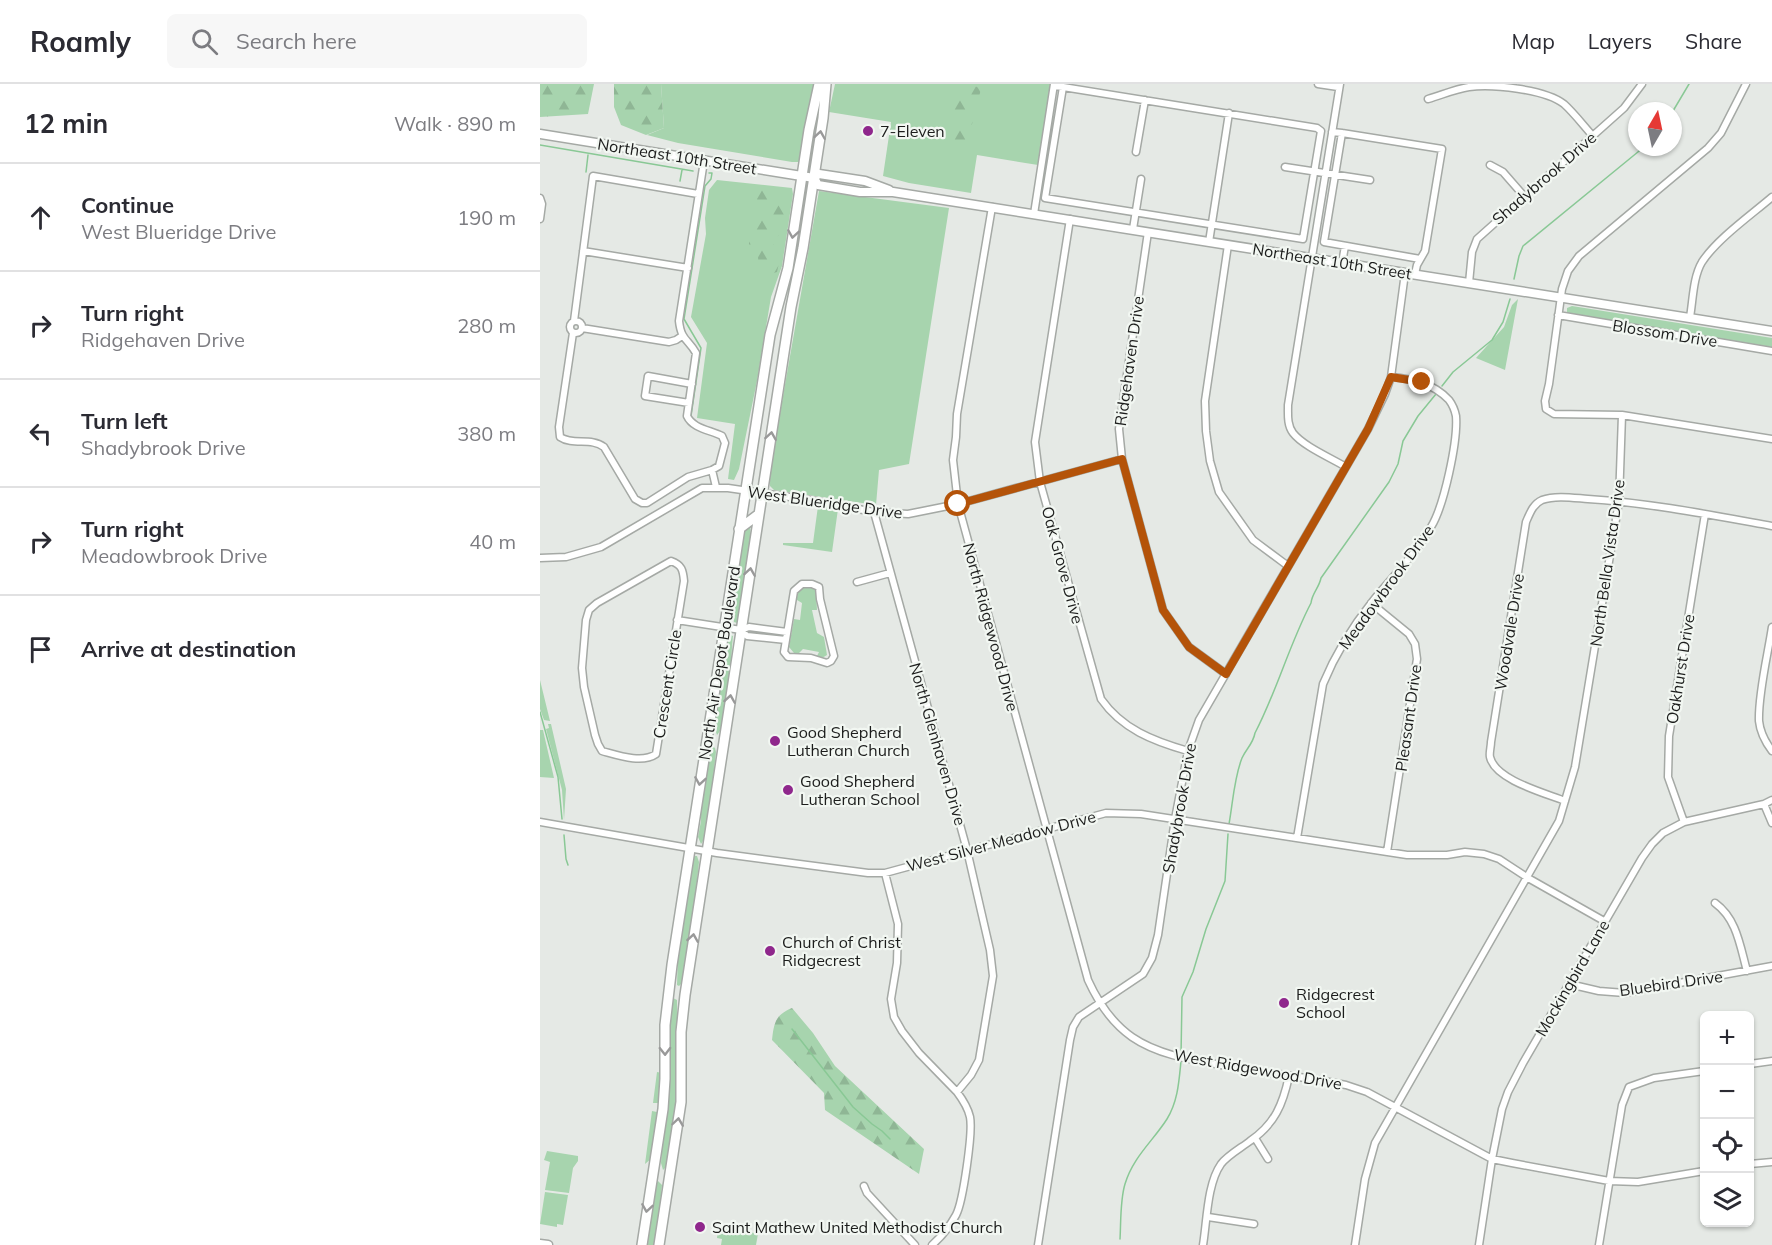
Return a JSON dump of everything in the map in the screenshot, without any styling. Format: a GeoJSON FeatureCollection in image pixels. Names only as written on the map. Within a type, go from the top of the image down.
{"type":"FeatureCollection","features":[{"type":"Feature","properties":{"kind":"main road","name":"North Air Depot Boulevard"},"geometry":{"type":"LineString","coordinates":[[642,1245],[663,1109],[668,993],[690,848],[770,335],[788,268],[809,130],[819,84]]}},
{"type":"Feature","properties":{"kind":"main road","name":"North Air Depot Boulevard"},"geometry":{"type":"LineString","coordinates":[[659,1245],[681,1102],[681,1032],[685,995],[786,337],[814,178],[826,84]]}},
{"type":"Feature","properties":{"kind":"main road","name":"Northeast 10th Street"},"geometry":{"type":"LineString","coordinates":[[540,134],[814,178],[818,185],[860,192],[892,192],[992,207],[1772,331]]}},
{"type":"Feature","properties":{"kind":"main road"},"geometry":{"type":"LineString","coordinates":[[770,335],[786,337]]}},
{"type":"Feature","properties":{"kind":"main road"},"geometry":{"type":"LineString","coordinates":[[739,529],[759,514]]}},
{"type":"Feature","properties":{"kind":"main road"},"geometry":{"type":"LineString","coordinates":[[707,739],[724,742]]}},
{"type":"Feature","properties":{"kind":"main road"},"geometry":{"type":"LineString","coordinates":[[668,993],[685,995]]}},
{"type":"Feature","properties":{"kind":"main road"},"geometry":{"type":"LineString","coordinates":[[540,1244],[548,1245]]}},
{"type":"Feature","properties":{"kind":"street"},"geometry":{"type":"LineString","coordinates":[[1318,84],[1339,86],[1288,405],[1288,421],[1293,432],[1301,441],[1346,467]]}},
{"type":"Feature","properties":{"kind":"street","name":"Shadybrook Drive"},"geometry":{"type":"LineString","coordinates":[[1469,283],[1472,252],[1477,239],[1624,108],[1642,84]]}},
{"type":"Feature","properties":{"kind":"street"},"geometry":{"type":"LineString","coordinates":[[1746,84],[1721,134],[1708,148],[1572,264],[1564,280],[1545,401],[1546,409],[1554,414],[1622,416],[1772,439]]}},
{"type":"Feature","properties":{"kind":"street"},"geometry":{"type":"LineString","coordinates":[[1034,214],[1054,85],[1317,128],[1322,131],[1304,239],[1046,198],[1063,87]]}},
{"type":"Feature","properties":{"kind":"street"},"geometry":{"type":"LineString","coordinates":[[1428,99],[1466,87],[1491,85],[1540,93],[1555,98],[1565,105],[1592,135]]}},
{"type":"Feature","properties":{"kind":"street"},"geometry":{"type":"LineString","coordinates":[[1136,152],[1145,100]]}},
{"type":"Feature","properties":{"kind":"street"},"geometry":{"type":"LineString","coordinates":[[1209,242],[1229,113]]}},
{"type":"Feature","properties":{"kind":"street"},"geometry":{"type":"LineString","coordinates":[[1332,132],[1442,149],[1425,252],[1415,274]]}},
{"type":"Feature","properties":{"kind":"street"},"geometry":{"type":"LineString","coordinates":[[1342,133],[1324,242],[1420,259]]}},
{"type":"Feature","properties":{"kind":"street"},"geometry":{"type":"LineString","coordinates":[[698,194],[593,176],[574,321],[570,326],[573,333],[559,427],[560,437],[570,441],[596,442],[604,447],[635,498],[642,503],[647,503],[688,477],[719,466],[725,443],[722,436],[697,426],[687,416],[696,353],[682,336],[679,321],[704,161]]}},
{"type":"Feature","properties":{"kind":"street"},"geometry":{"type":"LineString","coordinates":[[1490,165],[1503,172],[1524,196]]}},
{"type":"Feature","properties":{"kind":"street"},"geometry":{"type":"LineString","coordinates":[[1285,167],[1370,180]]}},
{"type":"Feature","properties":{"kind":"street"},"geometry":{"type":"LineString","coordinates":[[1133,230],[1141,179]]}},
{"type":"Feature","properties":{"kind":"street"},"geometry":{"type":"LineString","coordinates":[[1690,317],[1702,262],[1723,239],[1772,197]]}},
{"type":"Feature","properties":{"kind":"street"},"geometry":{"type":"LineString","coordinates":[[540,198],[542,204],[540,219]]}},
{"type":"Feature","properties":{"kind":"street","name":"North Ridgewood Drive"},"geometry":{"type":"LineString","coordinates":[[992,207],[957,414],[953,460],[958,504],[1088,980],[1099,1003]]}},
{"type":"Feature","properties":{"kind":"street","name":"Oak Grove Drive"},"geometry":{"type":"LineString","coordinates":[[1070,219],[1035,441],[1040,482],[1101,699],[1121,722],[1165,744],[1188,751]]}},
{"type":"Feature","properties":{"kind":"street","name":"Ridgehaven Drive"},"geometry":{"type":"LineString","coordinates":[[1148,232],[1119,429],[1122,459],[1163,610],[1189,647],[1226,674]]}},
{"type":"Feature","properties":{"kind":"street"},"geometry":{"type":"LineString","coordinates":[[1228,244],[1205,401],[1210,462],[1219,492],[1253,540],[1288,566]]}},
{"type":"Feature","properties":{"kind":"street"},"geometry":{"type":"LineString","coordinates":[[1342,263],[1345,246]]}},
{"type":"Feature","properties":{"kind":"street"},"geometry":{"type":"LineString","coordinates":[[583,252],[688,268]]}},
{"type":"Feature","properties":{"kind":"street","name":"Shadybrook Drive"},"geometry":{"type":"LineString","coordinates":[[1038,1245],[1073,1028],[1079,1017],[1143,974],[1152,958],[1158,935],[1175,819],[1188,751],[1199,720],[1368,429],[1391,377],[1405,273]]}},
{"type":"Feature","properties":{"kind":"street","name":"Blossom Drive"},"geometry":{"type":"LineString","coordinates":[[1558,315],[1772,351]]}},
{"type":"Feature","properties":{"kind":"street"},"geometry":{"type":"LineString","coordinates":[[574,321],[580,322],[582,328]]}},
{"type":"Feature","properties":{"kind":"street"},"geometry":{"type":"LineString","coordinates":[[582,328],[669,342],[682,336]]}},
{"type":"Feature","properties":{"kind":"street"},"geometry":{"type":"LineString","coordinates":[[573,333],[579,333],[582,328]]}},
{"type":"Feature","properties":{"kind":"street"},"geometry":{"type":"LineString","coordinates":[[689,403],[645,396],[648,376],[692,384]]}},
{"type":"Feature","properties":{"kind":"street","name":"Meadowbrook Drive"},"geometry":{"type":"LineString","coordinates":[[1297,838],[1323,684],[1331,665],[1356,624],[1414,553],[1433,525],[1450,468],[1456,415],[1450,401],[1436,388],[1422,382],[1391,377]]}},
{"type":"Feature","properties":{"kind":"street","name":"North Bella Vista Drive"},"geometry":{"type":"LineString","coordinates":[[1355,1245],[1365,1179],[1375,1143],[1559,821],[1575,767],[1619,501],[1622,416]]}},
{"type":"Feature","properties":{"kind":"street","name":"West Blueridge Drive"},"geometry":{"type":"LineString","coordinates":[[540,558],[566,557],[601,547],[686,496],[704,488],[716,487],[810,500],[874,512],[908,514],[958,504],[1122,459]]}},
{"type":"Feature","properties":{"kind":"street"},"geometry":{"type":"LineString","coordinates":[[712,470],[716,487]]}},
{"type":"Feature","properties":{"kind":"street"},"geometry":{"type":"LineString","coordinates":[[699,473],[704,488]]}},
{"type":"Feature","properties":{"kind":"street","name":"Woodvale Drive"},"geometry":{"type":"LineString","coordinates":[[1565,801],[1505,777],[1496,769],[1490,757],[1526,522],[1531,510],[1539,502],[1551,498],[1619,501],[1772,526]]}},
{"type":"Feature","properties":{"kind":"street","name":"North Glenhaven Drive"},"geometry":{"type":"LineString","coordinates":[[874,512],[967,850],[988,940],[993,976],[979,1060],[971,1075],[957,1092]]}},
{"type":"Feature","properties":{"kind":"street","name":"Oakhurst Drive"},"geometry":{"type":"LineString","coordinates":[[1684,822],[1668,777],[1667,757],[1705,514]]}},
{"type":"Feature","properties":{"kind":"street","name":"Crescent Circle"},"geometry":{"type":"LineString","coordinates":[[671,561],[679,564],[684,580],[677,620],[656,754],[650,758],[640,759],[602,751],[584,687],[582,668],[589,610],[597,603],[671,561]]}},
{"type":"Feature","properties":{"kind":"street"},"geometry":{"type":"LineString","coordinates":[[857,582],[890,573]]}},
{"type":"Feature","properties":{"kind":"street"},"geometry":{"type":"LineString","coordinates":[[802,584],[817,585],[834,656],[827,663],[811,658],[788,657],[784,652],[786,640],[794,591],[802,584]]}},
{"type":"Feature","properties":{"kind":"street","name":"Pleasant Drive"},"geometry":{"type":"LineString","coordinates":[[1371,603],[1409,633],[1415,644],[1417,659],[1387,852]]}},
{"type":"Feature","properties":{"kind":"street"},"geometry":{"type":"LineString","coordinates":[[677,620],[741,630],[749,627],[787,632]]}},
{"type":"Feature","properties":{"kind":"street"},"geometry":{"type":"LineString","coordinates":[[1772,627],[1759,723],[1762,734],[1772,751]]}},
{"type":"Feature","properties":{"kind":"street"},"geometry":{"type":"LineString","coordinates":[[741,630],[747,636],[786,640]]}},
{"type":"Feature","properties":{"kind":"street","name":"Mockingbird Lane"},"geometry":{"type":"LineString","coordinates":[[1479,1245],[1492,1159],[1502,1109],[1508,1092],[1642,858],[1663,834],[1684,822],[1764,804],[1772,800]]}},
{"type":"Feature","properties":{"kind":"street"},"geometry":{"type":"LineString","coordinates":[[1764,804],[1772,823]]}},
{"type":"Feature","properties":{"kind":"street","name":"West Silver Meadow Drive"},"geometry":{"type":"LineString","coordinates":[[540,822],[823,868],[885,873],[1106,813],[1142,814],[1407,855],[1426,856],[1466,852],[1484,854],[1499,859],[1604,921]]}},
{"type":"Feature","properties":{"kind":"street"},"geometry":{"type":"LineString","coordinates":[[885,873],[898,924],[897,963],[891,999],[894,1017],[919,1053],[957,1092],[970,1118],[968,1156],[956,1214],[932,1245]]}},
{"type":"Feature","properties":{"kind":"street"},"geometry":{"type":"LineString","coordinates":[[1715,903],[1724,910],[1733,923],[1747,971]]}},
{"type":"Feature","properties":{"kind":"street","name":"Bluebird Drive"},"geometry":{"type":"LineString","coordinates":[[1569,984],[1625,993],[1772,966]]}},
{"type":"Feature","properties":{"kind":"street","name":"West Ridgewood Drive"},"geometry":{"type":"LineString","coordinates":[[1099,1003],[1133,1038],[1159,1051],[1186,1058],[1346,1085],[1367,1092],[1395,1106],[1492,1159],[1609,1180],[1638,1182],[1700,1172]]}},
{"type":"Feature","properties":{"kind":"street"},"geometry":{"type":"LineString","coordinates":[[1754,1063],[1772,1061]]}},
{"type":"Feature","properties":{"kind":"street"},"geometry":{"type":"LineString","coordinates":[[1599,1245],[1622,1105],[1629,1087],[1654,1078],[1700,1072]]}},
{"type":"Feature","properties":{"kind":"street"},"geometry":{"type":"LineString","coordinates":[[1203,1245],[1211,1189],[1221,1164],[1255,1138],[1272,1121],[1285,1095],[1288,1076]]}},
{"type":"Feature","properties":{"kind":"street"},"geometry":{"type":"LineString","coordinates":[[1255,1138],[1268,1159]]}},
{"type":"Feature","properties":{"kind":"street"},"geometry":{"type":"LineString","coordinates":[[1754,1164],[1772,1162]]}},
{"type":"Feature","properties":{"kind":"street"},"geometry":{"type":"LineString","coordinates":[[864,1186],[867,1193],[915,1245]]}},
{"type":"Feature","properties":{"kind":"street"},"geometry":{"type":"LineString","coordinates":[[1208,1217],[1254,1224]]}},
{"type":"Feature","properties":{"kind":"green space"},"geometry":{"type":"Polygon","coordinates":[[[540,84],[594,84],[588,114],[540,117],[540,84]]]}},
{"type":"Feature","properties":{"kind":"green space"},"geometry":{"type":"Polygon","coordinates":[[[614,84],[661,84],[664,128],[646,135],[621,125],[614,107],[614,84]]]}},
{"type":"Feature","properties":{"kind":"green space"},"geometry":{"type":"Polygon","coordinates":[[[661,84],[814,84],[800,162],[678,143],[647,135],[664,128],[661,84]]]}},
{"type":"Feature","properties":{"kind":"green space"},"geometry":{"type":"Polygon","coordinates":[[[835,84],[1050,84],[1038,165],[977,155],[971,193],[909,183],[883,176],[891,122],[829,112],[835,84]]]}},
{"type":"Feature","properties":{"kind":"green space"},"geometry":{"type":"Polygon","coordinates":[[[975,86],[981,89],[966,143],[951,139],[952,115],[957,101],[968,89],[975,86]]]}},
{"type":"Feature","properties":{"kind":"green space"},"geometry":{"type":"Polygon","coordinates":[[[717,180],[792,188],[793,194],[782,266],[771,297],[757,381],[739,469],[734,480],[728,479],[735,424],[697,418],[707,343],[691,317],[706,234],[705,218],[709,190],[717,180]]]}},
{"type":"Feature","properties":{"kind":"green space"},"geometry":{"type":"Polygon","coordinates":[[[757,189],[772,192],[789,204],[785,214],[786,226],[780,235],[774,238],[773,244],[781,254],[777,272],[770,274],[760,266],[758,255],[749,246],[749,234],[761,222],[757,189]]]}},
{"type":"Feature","properties":{"kind":"green space"},"geometry":{"type":"Polygon","coordinates":[[[819,191],[949,208],[909,464],[879,470],[876,505],[774,490],[770,486],[769,476],[819,191]]]}},
{"type":"Feature","properties":{"kind":"green space"},"geometry":{"type":"Polygon","coordinates":[[[1518,299],[1505,370],[1476,358],[1504,327],[1512,305],[1518,299]]]}},
{"type":"Feature","properties":{"kind":"green space"},"geometry":{"type":"Polygon","coordinates":[[[1572,306],[1772,338],[1772,347],[1569,314],[1567,308],[1572,306]]]}},
{"type":"Feature","properties":{"kind":"green space"},"geometry":{"type":"Polygon","coordinates":[[[818,506],[838,509],[832,552],[783,545],[783,543],[813,543],[818,506]]]}},
{"type":"Feature","properties":{"kind":"green space"},"geometry":{"type":"Polygon","coordinates":[[[750,525],[751,538],[737,623],[734,622],[733,616],[736,584],[744,532],[750,525]]]}},
{"type":"Feature","properties":{"kind":"green space"},"geometry":{"type":"Polygon","coordinates":[[[804,587],[816,591],[817,610],[812,610],[817,633],[824,637],[827,655],[822,658],[816,658],[819,652],[803,649],[798,654],[789,647],[794,619],[800,620],[802,603],[797,600],[798,594],[804,587]]]}},
{"type":"Feature","properties":{"kind":"green space"},"geometry":{"type":"Polygon","coordinates":[[[728,634],[733,636],[729,689],[724,718],[717,735],[715,716],[723,654],[728,634]]]}},
{"type":"Feature","properties":{"kind":"green space"},"geometry":{"type":"Polygon","coordinates":[[[540,680],[550,721],[544,720],[540,709],[540,680]]]}},
{"type":"Feature","properties":{"kind":"green space"},"geometry":{"type":"Polygon","coordinates":[[[548,724],[551,724],[566,789],[564,820],[562,790],[546,729],[549,728],[548,724]]]}},
{"type":"Feature","properties":{"kind":"green space"},"geometry":{"type":"Polygon","coordinates":[[[540,730],[543,730],[554,778],[540,777],[540,730]]]}},
{"type":"Feature","properties":{"kind":"green space"},"geometry":{"type":"Polygon","coordinates":[[[712,746],[716,752],[711,798],[705,838],[701,844],[698,837],[701,821],[700,808],[709,750],[712,746]]]}},
{"type":"Feature","properties":{"kind":"green space"},"geometry":{"type":"Polygon","coordinates":[[[695,856],[699,862],[695,900],[683,982],[679,986],[677,985],[678,953],[691,862],[695,856]]]}},
{"type":"Feature","properties":{"kind":"green space"},"geometry":{"type":"Polygon","coordinates":[[[673,998],[677,1000],[678,1093],[668,1165],[663,1170],[661,1163],[673,998]]]}},
{"type":"Feature","properties":{"kind":"green space"},"geometry":{"type":"Polygon","coordinates":[[[792,1008],[813,1033],[835,1066],[924,1149],[919,1174],[825,1110],[824,1093],[772,1040],[776,1020],[792,1008]]]}},
{"type":"Feature","properties":{"kind":"green space"},"geometry":{"type":"Polygon","coordinates":[[[657,1072],[662,1073],[660,1101],[653,1103],[657,1072]]]}},
{"type":"Feature","properties":{"kind":"green space"},"geometry":{"type":"Polygon","coordinates":[[[652,1111],[658,1114],[652,1158],[645,1164],[652,1111]]]}},
{"type":"Feature","properties":{"kind":"green space"},"geometry":{"type":"Polygon","coordinates":[[[547,1151],[578,1156],[578,1161],[573,1168],[569,1193],[545,1190],[550,1162],[544,1160],[547,1151]]]}},
{"type":"Feature","properties":{"kind":"green space"},"geometry":{"type":"Polygon","coordinates":[[[658,1181],[662,1185],[656,1245],[648,1245],[649,1225],[658,1181]]]}},
{"type":"Feature","properties":{"kind":"green space"},"geometry":{"type":"Polygon","coordinates":[[[545,1192],[568,1195],[563,1225],[557,1224],[557,1227],[540,1224],[545,1192]]]}},
{"type":"Feature","properties":{"kind":"green space"},"geometry":{"type":"Polygon","coordinates":[[[719,1221],[722,1222],[721,1228],[755,1233],[757,1227],[759,1228],[756,1245],[721,1245],[722,1239],[717,1238],[719,1221]]]}},
{"type":"Feature","properties":{"kind":"waterway"},"geometry":{"type":"LineString","coordinates":[[1678,102],[1689,84]]}},
{"type":"Feature","properties":{"kind":"waterway"},"geometry":{"type":"LineString","coordinates":[[540,145],[693,171]]}},
{"type":"Feature","properties":{"kind":"waterway"},"geometry":{"type":"LineString","coordinates":[[586,172],[588,155]]}},
{"type":"Feature","properties":{"kind":"waterway"},"geometry":{"type":"LineString","coordinates":[[1514,279],[1523,246],[1633,156]]}},
{"type":"Feature","properties":{"kind":"waterway"},"geometry":{"type":"LineString","coordinates":[[680,181],[682,170]]}},
{"type":"Feature","properties":{"kind":"waterway"},"geometry":{"type":"LineString","coordinates":[[691,416],[701,348],[684,319],[705,186],[711,179],[712,173],[709,173]]}},
{"type":"Feature","properties":{"kind":"waterway"},"geometry":{"type":"LineString","coordinates":[[1442,386],[1453,372],[1492,340],[1503,322],[1510,299]]}},
{"type":"Feature","properties":{"kind":"waterway"},"geometry":{"type":"LineString","coordinates":[[1229,824],[1239,766],[1253,740],[1321,578],[1389,482],[1398,464],[1403,441],[1418,416],[1436,394]]}},
{"type":"Feature","properties":{"kind":"waterway"},"geometry":{"type":"LineString","coordinates":[[540,712],[558,777],[562,819]]}},
{"type":"Feature","properties":{"kind":"waterway"},"geometry":{"type":"LineString","coordinates":[[1181,1056],[1182,997],[1225,881],[1228,834]]}},
{"type":"Feature","properties":{"kind":"waterway"},"geometry":{"type":"LineString","coordinates":[[564,835],[568,865]]}},
{"type":"Feature","properties":{"kind":"waterway"},"geometry":{"type":"LineString","coordinates":[[792,1029],[853,1107],[890,1139]]}},
{"type":"Feature","properties":{"kind":"waterway"},"geometry":{"type":"LineString","coordinates":[[1120,1239],[1121,1204],[1125,1184],[1138,1157],[1171,1112],[1177,1091],[1181,1061]]}},
{"type":"Feature","properties":{"kind":"place","name":"7-Eleven"},"geometry":{"type":"Point","coordinates":[868,131]}},
{"type":"Feature","properties":{"kind":"place","name":"Good Shepherd Lutheran Church"},"geometry":{"type":"Point","coordinates":[775,741]}},
{"type":"Feature","properties":{"kind":"place","name":"Good Shepherd Lutheran School"},"geometry":{"type":"Point","coordinates":[788,790]}},
{"type":"Feature","properties":{"kind":"place","name":"Church of Christ Ridgecrest"},"geometry":{"type":"Point","coordinates":[770,951]}},
{"type":"Feature","properties":{"kind":"place","name":"Ridgecrest School"},"geometry":{"type":"Point","coordinates":[1284,1003]}},
{"type":"Feature","properties":{"kind":"place","name":"Saint Mathew United Methodist Church"},"geometry":{"type":"Point","coordinates":[700,1227]}},
{"type":"Feature","properties":{"kind":"route"},"geometry":{"type":"LineString","coordinates":[[958,504],[1122,459],[1163,610],[1189,647],[1226,674],[1368,429],[1391,377],[1422,382]]}}]}
